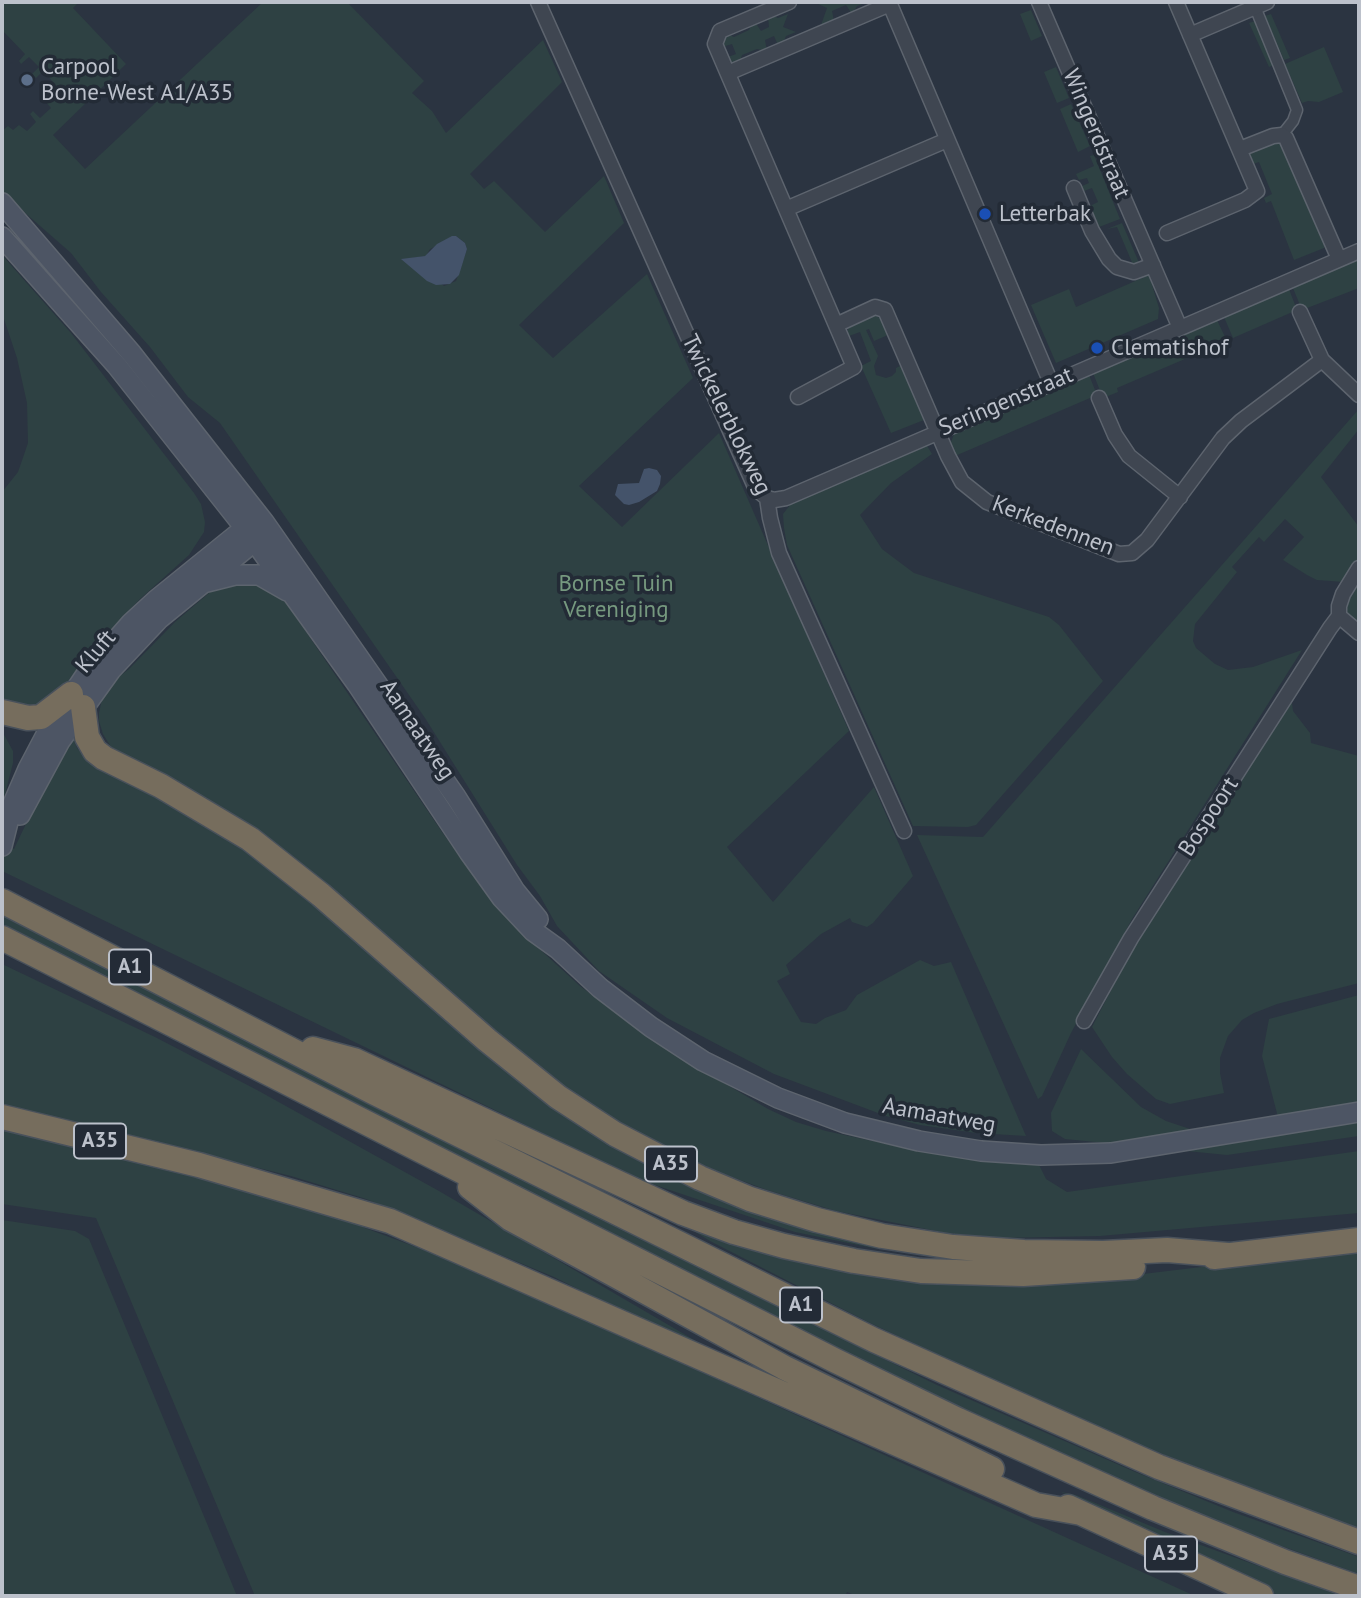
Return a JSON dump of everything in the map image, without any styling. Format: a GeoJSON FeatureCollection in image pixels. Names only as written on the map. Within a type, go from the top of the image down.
{"type":"FeatureCollection","features":[{"type":"Feature","properties":{"kind":"highway"},"geometry":{"type":"LineString","coordinates":[[2,712],[28,718],[41,717],[77,701]]}},
{"type":"Feature","properties":{"kind":"highway","name":"A35"},"geometry":{"type":"LineString","coordinates":[[77,701],[87,737],[95,751],[104,758],[171,792],[250,839],[321,895],[487,1040],[558,1097],[615,1135],[699,1178],[750,1199],[817,1220],[882,1236],[953,1247],[1024,1252],[1167,1250],[1228,1255]]}},
{"type":"Feature","properties":{"kind":"highway","name":"A1"},"geometry":{"type":"LineString","coordinates":[[2,901],[258,1033],[886,1346],[1159,1467],[1359,1542]]}},
{"type":"Feature","properties":{"kind":"highway","name":"A1"},"geometry":{"type":"LineString","coordinates":[[2,938],[836,1361],[958,1420],[1153,1508],[1285,1562],[1359,1588]]}},
{"type":"Feature","properties":{"kind":"highway","name":"A35"},"geometry":{"type":"LineString","coordinates":[[258,1033],[354,1060],[683,1213],[734,1232],[854,1261],[921,1271],[978,1274],[1082,1271],[1359,1240]]}},
{"type":"Feature","properties":{"kind":"highway","name":"A35"},"geometry":{"type":"LineString","coordinates":[[2,1117],[199,1165],[390,1221],[1036,1505],[1081,1513]]}},
{"type":"Feature","properties":{"kind":"highway","name":"A35"},"geometry":{"type":"LineString","coordinates":[[425,1152],[511,1219],[785,1368],[1081,1513],[1261,1596]]}},
{"type":"Feature","properties":{"kind":"main road"},"geometry":{"type":"LineString","coordinates":[[2,203],[132,354],[264,522]]}},
{"type":"Feature","properties":{"kind":"main road"},"geometry":{"type":"LineString","coordinates":[[2,237],[117,366],[250,535]]}},
{"type":"Feature","properties":{"kind":"main road","name":"Kluft"},"geometry":{"type":"LineString","coordinates":[[2,846],[12,806],[48,731],[147,631],[264,522]]}},
{"type":"Feature","properties":{"kind":"main road","name":"Aamaatweg"},"geometry":{"type":"LineString","coordinates":[[264,522],[457,797],[515,891],[558,949]]}},
{"type":"Feature","properties":{"kind":"main road","name":"Kluft"},"geometry":{"type":"LineString","coordinates":[[77,701],[131,623],[175,583],[250,535]]}},
{"type":"Feature","properties":{"kind":"main road","name":"Aamaatweg"},"geometry":{"type":"LineString","coordinates":[[250,535],[357,684],[502,898],[533,931],[558,949],[600,988],[651,1027],[703,1061],[778,1098],[845,1123],[919,1141],[981,1151],[1041,1155],[1111,1153],[1359,1112]]}},
{"type":"Feature","properties":{"kind":"main road"},"geometry":{"type":"LineString","coordinates":[[199,584],[234,575],[259,575],[295,596]]}},
{"type":"Feature","properties":{"kind":"street","name":"Twickelerblokweg"},"geometry":{"type":"LineString","coordinates":[[538,2],[756,489],[767,498],[779,553],[904,831]]}},
{"type":"Feature","properties":{"kind":"street"},"geometry":{"type":"LineString","coordinates":[[789,2],[720,32],[715,44],[854,367],[798,397]]}},
{"type":"Feature","properties":{"kind":"street","name":"Wingerdstraat"},"geometry":{"type":"LineString","coordinates":[[1039,2],[1180,328]]}},
{"type":"Feature","properties":{"kind":"street"},"geometry":{"type":"LineString","coordinates":[[1167,233],[1245,200],[1256,191],[1176,2]]}},
{"type":"Feature","properties":{"kind":"street"},"geometry":{"type":"LineString","coordinates":[[728,73],[890,3],[1051,383]]}},
{"type":"Feature","properties":{"kind":"street"},"geometry":{"type":"LineString","coordinates":[[1190,35],[1259,4],[1297,110],[1293,121],[1282,135],[1240,149]]}},
{"type":"Feature","properties":{"kind":"street"},"geometry":{"type":"LineString","coordinates":[[1282,135],[1290,143],[1339,260]]}},
{"type":"Feature","properties":{"kind":"street"},"geometry":{"type":"LineString","coordinates":[[786,209],[947,140]]}},
{"type":"Feature","properties":{"kind":"street","name":"Wingerdstraat"},"geometry":{"type":"LineString","coordinates":[[1074,188],[1092,231],[1117,267],[1134,272],[1153,265]]}},
{"type":"Feature","properties":{"kind":"street","name":"Seringenstraat"},"geometry":{"type":"LineString","coordinates":[[767,498],[786,498],[1359,251]]}},
{"type":"Feature","properties":{"kind":"street"},"geometry":{"type":"LineString","coordinates":[[836,325],[875,307],[885,310],[937,431]]}},
{"type":"Feature","properties":{"kind":"street"},"geometry":{"type":"LineString","coordinates":[[1300,312],[1322,360],[1359,395]]}},
{"type":"Feature","properties":{"kind":"street","name":"Kerkedennen"},"geometry":{"type":"LineString","coordinates":[[937,431],[962,482],[987,502],[1119,554],[1132,553],[1147,540],[1223,438],[1241,421],[1322,360]]}},
{"type":"Feature","properties":{"kind":"street"},"geometry":{"type":"LineString","coordinates":[[1099,398],[1115,435],[1129,456],[1180,497]]}},
{"type":"Feature","properties":{"kind":"street"},"geometry":{"type":"LineString","coordinates":[[1359,569],[1343,594],[1339,616],[1359,633]]}},
{"type":"Feature","properties":{"kind":"street","name":"Bospoort"},"geometry":{"type":"LineString","coordinates":[[1084,1021],[1139,927],[1339,616]]}},
{"type":"Feature","properties":{"kind":"green space","name":"Bornse Tuin Vereniging"},"geometry":{"type":"Polygon","coordinates":[[[2,2],[79,2],[73,8],[126,64],[53,135],[85,169],[263,2],[347,2],[424,81],[412,93],[432,111],[446,133],[543,40],[562,82],[470,174],[484,189],[494,181],[545,232],[604,176],[624,223],[519,325],[553,358],[647,274],[693,378],[579,486],[622,527],[719,433],[849,731],[727,847],[773,902],[874,787],[913,876],[873,923],[867,927],[852,922],[850,918],[821,934],[786,965],[790,974],[777,981],[801,1022],[816,1024],[846,1010],[857,995],[920,960],[934,966],[951,962],[1026,1136],[976,1133],[920,1125],[886,1116],[774,1074],[667,1018],[599,971],[557,926],[425,718],[220,423],[188,397],[71,253],[7,197],[2,189],[2,131],[8,126],[13,130],[19,125],[27,131],[36,122],[30,114],[33,111],[40,118],[51,108],[44,100],[50,94],[46,89],[53,82],[43,71],[36,78],[32,74],[39,67],[29,57],[21,64],[19,61],[25,54],[2,30],[2,2]],[[456,236],[430,249],[426,256],[413,258],[444,286],[456,281],[467,249],[465,243],[456,236]]]}},
{"type":"Feature","properties":{"kind":"green space"},"geometry":{"type":"Polygon","coordinates":[[[814,2],[868,2],[857,6],[852,14],[846,5],[832,11],[834,21],[824,26],[821,25],[827,8],[814,2]]]}},
{"type":"Feature","properties":{"kind":"green space"},"geometry":{"type":"Polygon","coordinates":[[[1031,10],[1042,36],[1031,41],[1020,14],[1031,10]]]}},
{"type":"Feature","properties":{"kind":"green space"},"geometry":{"type":"Polygon","coordinates":[[[788,14],[783,27],[796,32],[786,36],[783,43],[777,43],[774,36],[765,40],[767,51],[757,49],[742,55],[740,62],[728,62],[728,57],[736,54],[732,44],[722,47],[722,36],[727,34],[734,37],[749,30],[755,22],[761,31],[769,27],[768,17],[771,15],[778,18],[788,14]]]}},
{"type":"Feature","properties":{"kind":"green space"},"geometry":{"type":"Polygon","coordinates":[[[1271,14],[1290,58],[1284,60],[1265,16],[1271,14]]]}},
{"type":"Feature","properties":{"kind":"green space"},"geometry":{"type":"Polygon","coordinates":[[[1255,21],[1274,65],[1269,67],[1249,23],[1255,21]]]}},
{"type":"Feature","properties":{"kind":"green space"},"geometry":{"type":"Polygon","coordinates":[[[1324,47],[1343,92],[1319,102],[1302,103],[1285,64],[1324,47]]]}},
{"type":"Feature","properties":{"kind":"green space"},"geometry":{"type":"Polygon","coordinates":[[[1056,67],[1069,98],[1057,103],[1044,72],[1056,67]]]}},
{"type":"Feature","properties":{"kind":"green space"},"geometry":{"type":"Polygon","coordinates":[[[1071,104],[1090,146],[1078,152],[1060,109],[1071,104]]]}},
{"type":"Feature","properties":{"kind":"green space"},"geometry":{"type":"Polygon","coordinates":[[[1282,143],[1325,243],[1324,248],[1294,260],[1271,201],[1266,203],[1264,198],[1272,194],[1259,162],[1250,165],[1248,158],[1251,150],[1282,143]]]}},
{"type":"Feature","properties":{"kind":"green space"},"geometry":{"type":"Polygon","coordinates":[[[1094,155],[1120,219],[1099,227],[1090,206],[1098,202],[1092,188],[1084,191],[1082,186],[1089,183],[1087,178],[1079,180],[1076,174],[1094,166],[1090,156],[1094,155]]]}},
{"type":"Feature","properties":{"kind":"green space"},"geometry":{"type":"Polygon","coordinates":[[[1122,223],[1140,265],[1134,267],[1117,227],[1107,229],[1122,223]]]}},
{"type":"Feature","properties":{"kind":"green space"},"geometry":{"type":"Polygon","coordinates":[[[2,255],[71,333],[194,493],[201,504],[205,522],[204,532],[189,555],[140,599],[91,650],[61,691],[36,708],[2,701],[2,492],[18,472],[28,443],[27,403],[17,358],[2,313],[2,255]]]}},
{"type":"Feature","properties":{"kind":"green space"},"geometry":{"type":"Polygon","coordinates":[[[1359,259],[1359,288],[1302,310],[1293,288],[1359,259]]]}},
{"type":"Feature","properties":{"kind":"green space"},"geometry":{"type":"Polygon","coordinates":[[[1149,275],[1159,308],[1158,319],[1056,363],[1031,305],[1069,289],[1076,307],[1149,275]]]}},
{"type":"Feature","properties":{"kind":"green space"},"geometry":{"type":"Polygon","coordinates":[[[1289,289],[1297,310],[1233,338],[1224,317],[1289,289]]]}},
{"type":"Feature","properties":{"kind":"green space"},"geometry":{"type":"Polygon","coordinates":[[[874,315],[880,318],[888,335],[874,341],[869,329],[866,330],[878,356],[874,366],[876,375],[886,378],[892,376],[896,368],[902,365],[924,420],[891,433],[861,366],[871,361],[860,332],[849,336],[847,333],[849,326],[874,315]]]}},
{"type":"Feature","properties":{"kind":"green space"},"geometry":{"type":"Polygon","coordinates":[[[1217,320],[1227,341],[1117,388],[1118,392],[1103,398],[1093,373],[1217,320]]]}},
{"type":"Feature","properties":{"kind":"green space"},"geometry":{"type":"Polygon","coordinates":[[[1089,375],[1097,395],[955,456],[949,447],[955,432],[1089,375]]]}},
{"type":"Feature","properties":{"kind":"green space"},"geometry":{"type":"Polygon","coordinates":[[[1359,409],[1359,429],[1321,477],[1359,527],[1359,558],[1344,582],[1317,580],[1307,575],[1283,560],[1304,537],[1285,519],[1264,542],[1259,537],[1232,567],[1237,572],[1195,624],[1193,641],[1196,648],[1215,664],[1228,670],[1253,667],[1302,650],[1132,919],[1071,1033],[1042,1096],[1038,1099],[917,835],[983,837],[1359,409]]]}},
{"type":"Feature","properties":{"kind":"green space"},"geometry":{"type":"Polygon","coordinates":[[[926,444],[932,454],[891,483],[860,515],[882,549],[914,573],[1049,617],[1059,625],[1103,681],[976,825],[968,827],[913,826],[787,545],[784,528],[783,514],[794,500],[926,444]]]}},
{"type":"Feature","properties":{"kind":"green space"},"geometry":{"type":"Polygon","coordinates":[[[231,580],[269,586],[285,601],[442,832],[511,923],[580,986],[653,1041],[768,1109],[796,1122],[826,1131],[914,1150],[1009,1163],[1038,1163],[1046,1179],[1067,1192],[1359,1151],[1359,1213],[1100,1236],[1001,1238],[946,1233],[836,1211],[767,1190],[640,1137],[547,1079],[111,747],[99,721],[103,694],[175,622],[216,587],[231,580]]]}},
{"type":"Feature","properties":{"kind":"green space"},"geometry":{"type":"Polygon","coordinates":[[[1359,583],[1359,628],[1346,617],[1345,604],[1359,583]]]}},
{"type":"Feature","properties":{"kind":"green space"},"geometry":{"type":"Polygon","coordinates":[[[1291,695],[1293,711],[1310,733],[1311,743],[1359,756],[1359,983],[1277,1004],[1242,1020],[1228,1036],[1220,1058],[1224,1093],[1170,1104],[1156,1099],[1127,1074],[1092,1027],[1135,944],[1291,695]]]}},
{"type":"Feature","properties":{"kind":"green space"},"geometry":{"type":"Polygon","coordinates":[[[2,731],[13,751],[13,763],[2,806],[2,731]]]}},
{"type":"Feature","properties":{"kind":"green space"},"geometry":{"type":"Polygon","coordinates":[[[72,736],[83,755],[202,816],[619,1147],[947,1257],[873,1248],[795,1232],[637,1179],[2,871],[2,845],[14,849],[54,765],[72,736]]]}},
{"type":"Feature","properties":{"kind":"green space"},"geometry":{"type":"Polygon","coordinates":[[[2,911],[937,1385],[1233,1512],[1359,1557],[1359,1574],[1229,1527],[1048,1454],[2,933],[2,911]]]}},
{"type":"Feature","properties":{"kind":"green space"},"geometry":{"type":"Polygon","coordinates":[[[2,964],[155,1037],[257,1090],[439,1191],[744,1369],[693,1347],[554,1277],[366,1199],[291,1176],[2,1105],[2,964]]]}},
{"type":"Feature","properties":{"kind":"green space"},"geometry":{"type":"Polygon","coordinates":[[[1359,995],[1359,1136],[1227,1155],[1065,1139],[1052,1131],[1051,1113],[1081,1049],[1141,1107],[1166,1121],[1223,1140],[1279,1121],[1262,1056],[1269,1019],[1359,995]]]}},
{"type":"Feature","properties":{"kind":"green space"},"geometry":{"type":"Polygon","coordinates":[[[2,1128],[246,1188],[347,1218],[365,1228],[440,1256],[554,1305],[1195,1596],[857,1596],[847,1592],[845,1596],[255,1596],[96,1218],[2,1204],[2,1128]]]}},
{"type":"Feature","properties":{"kind":"green space"},"geometry":{"type":"Polygon","coordinates":[[[2,1220],[75,1231],[89,1239],[237,1596],[2,1596],[2,1220]]]}},
{"type":"Feature","properties":{"kind":"green space"},"geometry":{"type":"Polygon","coordinates":[[[679,1222],[776,1257],[857,1274],[1118,1277],[1359,1248],[1359,1529],[1131,1442],[976,1373],[866,1321],[710,1241],[679,1222]]]}},
{"type":"Feature","properties":{"kind":"green space"},"geometry":{"type":"Polygon","coordinates":[[[1061,1492],[1076,1495],[1165,1532],[1341,1596],[1280,1596],[1061,1492]]]}},
{"type":"Feature","properties":{"kind":"water"},"geometry":{"type":"Polygon","coordinates":[[[452,236],[465,243],[467,249],[459,275],[450,284],[436,285],[427,281],[401,259],[425,256],[437,244],[452,236]]]}},
{"type":"Feature","properties":{"kind":"water"},"geometry":{"type":"Polygon","coordinates":[[[644,469],[657,470],[661,476],[657,491],[639,502],[624,504],[615,495],[618,484],[639,483],[644,469]]]}},
{"type":"Feature","properties":{"kind":"place","name":"Carpool Borne-West A1/A35"},"geometry":{"type":"Point","coordinates":[27,80]}},
{"type":"Feature","properties":{"kind":"place","name":"Letterbak"},"geometry":{"type":"Point","coordinates":[985,214]}},
{"type":"Feature","properties":{"kind":"place","name":"Clematishof"},"geometry":{"type":"Point","coordinates":[1097,348]}}]}
